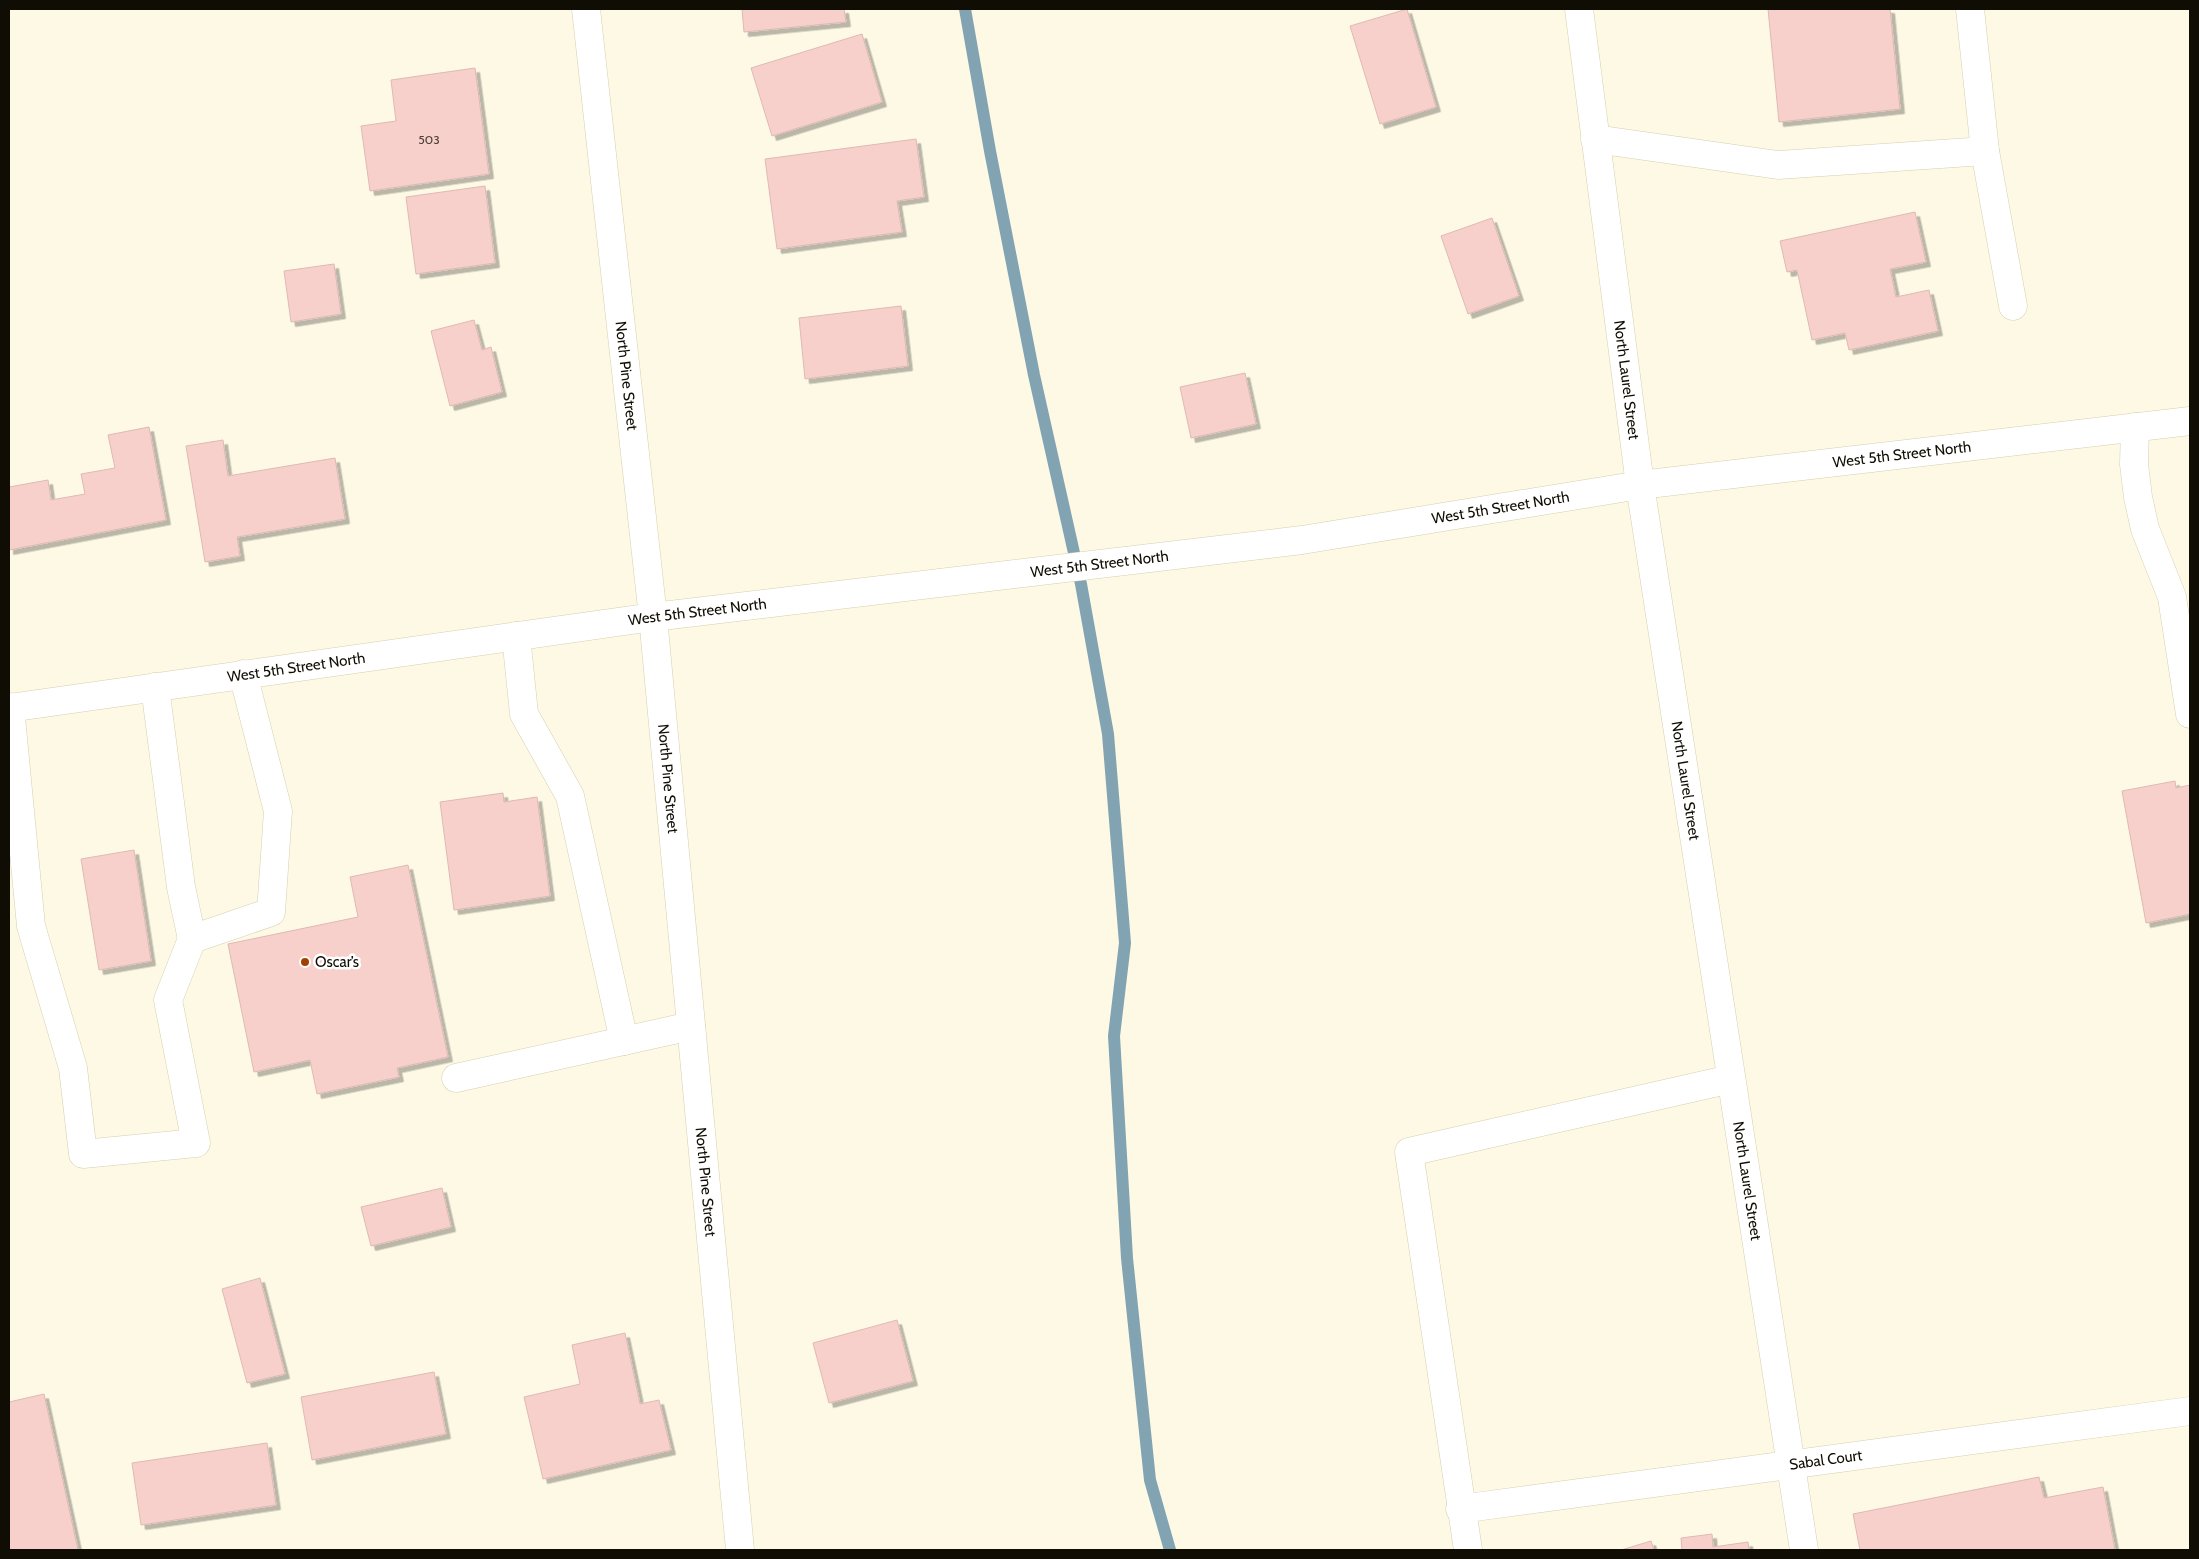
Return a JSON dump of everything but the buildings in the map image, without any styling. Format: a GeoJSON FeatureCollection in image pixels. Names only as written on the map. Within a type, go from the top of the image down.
{"type":"FeatureCollection","features":[{"type":"Feature","properties":{"kind":"street","name":"North Pine Street"},"geometry":{"type":"LineString","coordinates":[[586,9],[652,618],[740,1550]]}},
{"type":"Feature","properties":{"kind":"street","name":"North Laurel Street"},"geometry":{"type":"LineString","coordinates":[[1579,9],[1640,485],[1804,1550]]}},
{"type":"Feature","properties":{"kind":"street"},"geometry":{"type":"LineString","coordinates":[[1970,9],[1985,151],[2012,306]]}},
{"type":"Feature","properties":{"kind":"street"},"geometry":{"type":"LineString","coordinates":[[1595,138],[1778,165],[1985,151]]}},
{"type":"Feature","properties":{"kind":"street","name":"West 5th Street North"},"geometry":{"type":"LineString","coordinates":[[10,708],[652,618],[1302,540],[1640,485],[2190,420]]}},
{"type":"Feature","properties":{"kind":"street"},"geometry":{"type":"LineString","coordinates":[[2135,427],[2134,464],[2138,497],[2145,529],[2172,597],[2190,714]]}},
{"type":"Feature","properties":{"kind":"street"},"geometry":{"type":"LineString","coordinates":[[516,636],[524,714],[570,796],[624,1041]]}},
{"type":"Feature","properties":{"kind":"street"},"geometry":{"type":"LineString","coordinates":[[192,939],[271,912],[278,811],[242,674]]}},
{"type":"Feature","properties":{"kind":"street"},"geometry":{"type":"LineString","coordinates":[[10,708],[31,926],[73,1068],[83,1154],[196,1143],[168,1000],[192,939],[181,887],[155,687]]}},
{"type":"Feature","properties":{"kind":"street"},"geometry":{"type":"LineString","coordinates":[[456,1078],[691,1026]]}},
{"type":"Feature","properties":{"kind":"street"},"geometry":{"type":"LineString","coordinates":[[1468,1550],[1460,1509],[1409,1152],[1731,1079]]}},
{"type":"Feature","properties":{"kind":"street","name":"Sabal Court"},"geometry":{"type":"LineString","coordinates":[[1460,1509],[2190,1411]]}},
{"type":"Feature","properties":{"kind":"waterway"},"geometry":{"type":"LineString","coordinates":[[965,9],[990,151],[1034,375],[1081,584],[1108,734],[1125,943],[1114,1036],[1127,1258],[1150,1480],[1170,1550]]}},
{"type":"Feature","properties":{"kind":"place","name":"Oscar’s"},"geometry":{"type":"Point","coordinates":[305,962]}}]}
